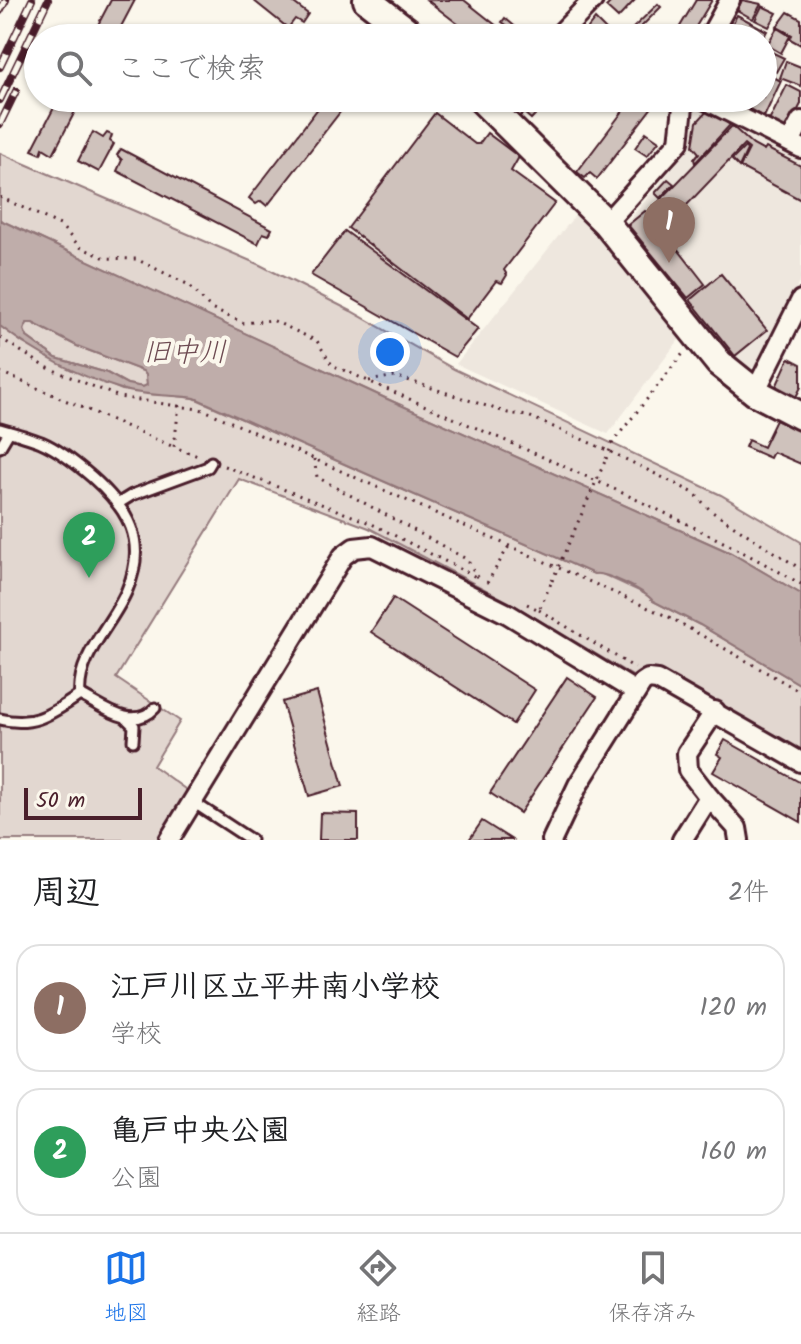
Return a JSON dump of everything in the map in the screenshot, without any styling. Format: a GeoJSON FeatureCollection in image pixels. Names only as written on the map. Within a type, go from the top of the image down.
{"type":"FeatureCollection","features":[{"type":"Feature","properties":{"kind":"street"},"geometry":{"type":"LineString","coordinates":[[367,0],[398,24]]}},
{"type":"Feature","properties":{"kind":"street"},"geometry":{"type":"LineString","coordinates":[[570,24],[593,0]]}},
{"type":"Feature","properties":{"kind":"street"},"geometry":{"type":"LineString","coordinates":[[717,24],[730,0]]}},
{"type":"Feature","properties":{"kind":"street"},"geometry":{"type":"LineString","coordinates":[[500,112],[606,223],[719,363],[755,392],[801,416]]}},
{"type":"Feature","properties":{"kind":"street"},"geometry":{"type":"LineString","coordinates":[[606,223],[679,142],[682,112]]}},
{"type":"Feature","properties":{"kind":"street"},"geometry":{"type":"LineString","coordinates":[[730,112],[796,145],[801,121]]}},
{"type":"Feature","properties":{"kind":"street"},"geometry":{"type":"LineString","coordinates":[[755,392],[801,300]]}},
{"type":"Feature","properties":{"kind":"street"},"geometry":{"type":"LineString","coordinates":[[169,840],[343,556],[354,548],[372,546],[642,685]]}},
{"type":"Feature","properties":{"kind":"street"},"geometry":{"type":"LineString","coordinates":[[552,840],[578,785],[642,685],[657,680],[801,762]]}},
{"type":"Feature","properties":{"kind":"street"},"geometry":{"type":"LineString","coordinates":[[715,711],[687,753],[688,770],[737,828],[739,840]]}},
{"type":"Feature","properties":{"kind":"street"},"geometry":{"type":"LineString","coordinates":[[682,840],[709,797]]}},
{"type":"Feature","properties":{"kind":"lane"},"geometry":{"type":"LineString","coordinates":[[0,447],[4,430],[43,443],[74,461],[119,503],[133,531],[135,561],[127,590],[81,673],[80,695]]}},
{"type":"Feature","properties":{"kind":"lane"},"geometry":{"type":"LineString","coordinates":[[119,503],[132,495],[208,467],[211,462]]}},
{"type":"Feature","properties":{"kind":"lane"},"geometry":{"type":"LineString","coordinates":[[0,719],[24,723],[37,720],[80,695]]}},
{"type":"Feature","properties":{"kind":"lane"},"geometry":{"type":"LineString","coordinates":[[80,695],[127,719],[134,726],[133,741]]}},
{"type":"Feature","properties":{"kind":"lane"},"geometry":{"type":"LineString","coordinates":[[127,719],[148,716],[155,708]]}},
{"type":"Feature","properties":{"kind":"lane"},"geometry":{"type":"LineString","coordinates":[[193,802],[251,840]]}},
{"type":"Feature","properties":{"kind":"path"},"geometry":{"type":"LineString","coordinates":[[0,197],[60,225],[80,247],[105,258],[136,259],[189,285],[211,309],[244,323],[272,320],[317,341],[332,365],[706,533],[801,584]]}},
{"type":"Feature","properties":{"kind":"path"},"geometry":{"type":"LineString","coordinates":[[539,610],[613,442],[697,335]]}},
{"type":"Feature","properties":{"kind":"path"},"geometry":{"type":"LineString","coordinates":[[0,338],[46,367],[119,397],[204,410],[671,618],[801,692]]}},
{"type":"Feature","properties":{"kind":"path"},"geometry":{"type":"LineString","coordinates":[[0,372],[174,447],[370,523],[488,583],[509,546]]}},
{"type":"Feature","properties":{"kind":"path"},"geometry":{"type":"LineString","coordinates":[[369,381],[395,376],[508,413],[528,416],[609,451],[694,493],[711,511],[801,569]]}},
{"type":"Feature","properties":{"kind":"path"},"geometry":{"type":"LineString","coordinates":[[174,447],[179,405]]}},
{"type":"Feature","properties":{"kind":"path"},"geometry":{"type":"LineString","coordinates":[[314,459],[317,477],[468,560],[478,579]]}},
{"type":"Feature","properties":{"kind":"path"},"geometry":{"type":"LineString","coordinates":[[526,604],[539,610],[642,685]]}},
{"type":"Feature","properties":{"kind":"shaded area"},"geometry":{"type":"Polygon","coordinates":[[[694,112],[713,112],[801,158],[801,279],[755,366],[742,371],[696,317],[608,434],[456,364],[577,213],[609,247],[691,146],[694,112]]]}},
{"type":"Feature","properties":{"kind":"shaded area"},"geometry":{"type":"Polygon","coordinates":[[[0,153],[260,265],[351,311],[454,369],[721,495],[801,542],[801,594],[731,553],[0,220],[0,153]]]}},
{"type":"Feature","properties":{"kind":"shaded area"},"geometry":{"type":"Polygon","coordinates":[[[27,323],[143,371],[147,385],[127,384],[107,373],[56,358],[27,337],[24,330],[27,323]]]}},
{"type":"Feature","properties":{"kind":"shaded area"},"geometry":{"type":"Polygon","coordinates":[[[0,326],[23,343],[68,367],[122,390],[194,398],[648,595],[653,601],[801,685],[801,751],[655,669],[640,672],[636,678],[509,602],[369,528],[239,479],[116,678],[180,721],[153,766],[192,794],[162,840],[0,840],[0,326]]]}},
{"type":"Feature","properties":{"kind":"water","name":"旧中川"},"geometry":{"type":"Polygon","coordinates":[[[0,220],[731,553],[801,594],[801,685],[625,583],[594,574],[195,398],[148,394],[105,384],[42,354],[0,326],[0,220]],[[27,323],[24,330],[27,337],[56,358],[107,373],[127,384],[147,385],[143,371],[77,346],[33,323],[27,323]]]}},
{"type":"Feature","properties":{"kind":"building"},"geometry":{"type":"Polygon","coordinates":[[[111,0],[135,0],[122,24],[98,24],[111,0]]]}},
{"type":"Feature","properties":{"kind":"building"},"geometry":{"type":"Polygon","coordinates":[[[253,0],[290,0],[308,14],[302,23],[295,19],[291,24],[283,24],[253,0]]]}},
{"type":"Feature","properties":{"kind":"building"},"geometry":{"type":"Polygon","coordinates":[[[427,0],[464,0],[494,24],[458,24],[427,0]]]}},
{"type":"Feature","properties":{"kind":"building"},"geometry":{"type":"Polygon","coordinates":[[[613,0],[635,0],[618,18],[606,7],[613,0]]]}},
{"type":"Feature","properties":{"kind":"building"},"geometry":{"type":"Polygon","coordinates":[[[696,0],[712,0],[697,24],[681,24],[696,0]]]}},
{"type":"Feature","properties":{"kind":"building"},"geometry":{"type":"Polygon","coordinates":[[[742,0],[761,4],[753,19],[737,10],[742,0]]]}},
{"type":"Feature","properties":{"kind":"building"},"geometry":{"type":"Polygon","coordinates":[[[658,4],[661,7],[644,24],[637,24],[658,4]]]}},
{"type":"Feature","properties":{"kind":"building"},"geometry":{"type":"Polygon","coordinates":[[[762,6],[777,13],[771,24],[755,20],[762,6]]]}},
{"type":"Feature","properties":{"kind":"building"},"geometry":{"type":"Polygon","coordinates":[[[788,12],[801,19],[801,45],[790,39],[792,35],[777,27],[788,12]]]}},
{"type":"Feature","properties":{"kind":"building"},"geometry":{"type":"Polygon","coordinates":[[[737,15],[754,24],[732,24],[737,15]]]}},
{"type":"Feature","properties":{"kind":"building"},"geometry":{"type":"Polygon","coordinates":[[[777,28],[790,36],[781,53],[777,51],[777,28]]]}},
{"type":"Feature","properties":{"kind":"building"},"geometry":{"type":"Polygon","coordinates":[[[777,55],[784,58],[777,70],[777,55]]]}},
{"type":"Feature","properties":{"kind":"building"},"geometry":{"type":"Polygon","coordinates":[[[786,61],[801,67],[801,86],[780,78],[786,61]]]}},
{"type":"Feature","properties":{"kind":"building"},"geometry":{"type":"Polygon","coordinates":[[[787,85],[801,92],[801,104],[787,131],[769,121],[774,112],[777,112],[777,105],[787,85]]]}},
{"type":"Feature","properties":{"kind":"building"},"geometry":{"type":"Polygon","coordinates":[[[52,112],[75,112],[53,154],[43,148],[41,154],[32,150],[52,112]]]}},
{"type":"Feature","properties":{"kind":"building"},"geometry":{"type":"Polygon","coordinates":[[[315,112],[340,112],[267,206],[261,201],[256,204],[249,198],[315,112]]]}},
{"type":"Feature","properties":{"kind":"building"},"geometry":{"type":"Polygon","coordinates":[[[512,112],[538,112],[531,119],[524,113],[519,117],[512,112]]]}},
{"type":"Feature","properties":{"kind":"building"},"geometry":{"type":"Polygon","coordinates":[[[622,112],[648,112],[597,179],[590,173],[585,178],[577,172],[622,112]]]}},
{"type":"Feature","properties":{"kind":"building"},"geometry":{"type":"Polygon","coordinates":[[[706,112],[713,112],[730,125],[695,163],[694,159],[699,153],[693,146],[697,122],[706,112]]]}},
{"type":"Feature","properties":{"kind":"building"},"geometry":{"type":"Polygon","coordinates":[[[435,113],[475,144],[479,144],[487,133],[519,157],[511,171],[555,203],[504,270],[507,275],[502,283],[496,281],[467,319],[348,228],[435,113]]]}},
{"type":"Feature","properties":{"kind":"building"},"geometry":{"type":"Polygon","coordinates":[[[732,126],[753,145],[764,151],[766,148],[801,166],[801,200],[740,167],[749,149],[744,145],[663,230],[705,284],[688,298],[628,225],[645,211],[648,213],[732,126]]]}},
{"type":"Feature","properties":{"kind":"building"},"geometry":{"type":"Polygon","coordinates":[[[93,132],[103,138],[107,133],[112,135],[110,141],[114,144],[99,172],[78,161],[93,132]]]}},
{"type":"Feature","properties":{"kind":"building"},"geometry":{"type":"Polygon","coordinates":[[[646,132],[659,141],[647,156],[635,148],[646,132]]]}},
{"type":"Feature","properties":{"kind":"building"},"geometry":{"type":"Polygon","coordinates":[[[745,147],[747,150],[739,167],[732,160],[745,147]]]}},
{"type":"Feature","properties":{"kind":"building"},"geometry":{"type":"Polygon","coordinates":[[[121,149],[272,229],[269,235],[263,233],[258,244],[117,171],[122,160],[117,155],[121,149]]]}},
{"type":"Feature","properties":{"kind":"building"},"geometry":{"type":"Polygon","coordinates":[[[668,179],[674,184],[660,198],[655,193],[668,179]]]}},
{"type":"Feature","properties":{"kind":"building"},"geometry":{"type":"Polygon","coordinates":[[[345,231],[478,329],[455,357],[311,275],[345,231]]]}},
{"type":"Feature","properties":{"kind":"building"},"geometry":{"type":"Polygon","coordinates":[[[721,274],[767,330],[735,356],[690,300],[721,274]]]}},
{"type":"Feature","properties":{"kind":"building"},"geometry":{"type":"Polygon","coordinates":[[[789,358],[801,364],[801,387],[795,399],[775,389],[789,358]]]}},
{"type":"Feature","properties":{"kind":"building"},"geometry":{"type":"Polygon","coordinates":[[[776,420],[801,431],[801,464],[773,452],[770,458],[745,447],[748,440],[763,447],[776,420]]]}},
{"type":"Feature","properties":{"kind":"building"},"geometry":{"type":"Polygon","coordinates":[[[393,598],[535,690],[513,724],[371,632],[393,598]]]}},
{"type":"Feature","properties":{"kind":"building"},"geometry":{"type":"Polygon","coordinates":[[[567,677],[597,697],[520,813],[490,793],[567,677]]]}},
{"type":"Feature","properties":{"kind":"building"},"geometry":{"type":"Polygon","coordinates":[[[317,692],[343,786],[309,796],[282,702],[317,692]]]}},
{"type":"Feature","properties":{"kind":"building"},"geometry":{"type":"Polygon","coordinates":[[[725,740],[801,783],[801,822],[713,772],[722,757],[717,754],[725,740]]]}},
{"type":"Feature","properties":{"kind":"building"},"geometry":{"type":"Polygon","coordinates":[[[320,813],[358,814],[358,840],[319,840],[320,813]]]}},
{"type":"Feature","properties":{"kind":"building"},"geometry":{"type":"Polygon","coordinates":[[[482,821],[512,840],[469,840],[482,821]]]}},
{"type":"Feature","properties":{"kind":"railway"},"geometry":{"type":"LineString","coordinates":[[0,11],[6,0]]}},
{"type":"Feature","properties":{"kind":"railway"},"geometry":{"type":"LineString","coordinates":[[0,67],[32,0]]}},
{"type":"Feature","properties":{"kind":"railway"},"geometry":{"type":"LineString","coordinates":[[36,24],[48,0]]}},
{"type":"Feature","properties":{"kind":"railway"},"geometry":{"type":"LineString","coordinates":[[0,100],[24,50]]}},
{"type":"Feature","properties":{"kind":"railway"},"geometry":{"type":"LineString","coordinates":[[0,124],[16,91]]}},
{"type":"Feature","properties":{"kind":"place","name":"江戸川区立平井南小学校"},"geometry":{"type":"Point","coordinates":[669,263]}},
{"type":"Feature","properties":{"kind":"place","name":"亀戸中央公園"},"geometry":{"type":"Point","coordinates":[89,578]}}]}
